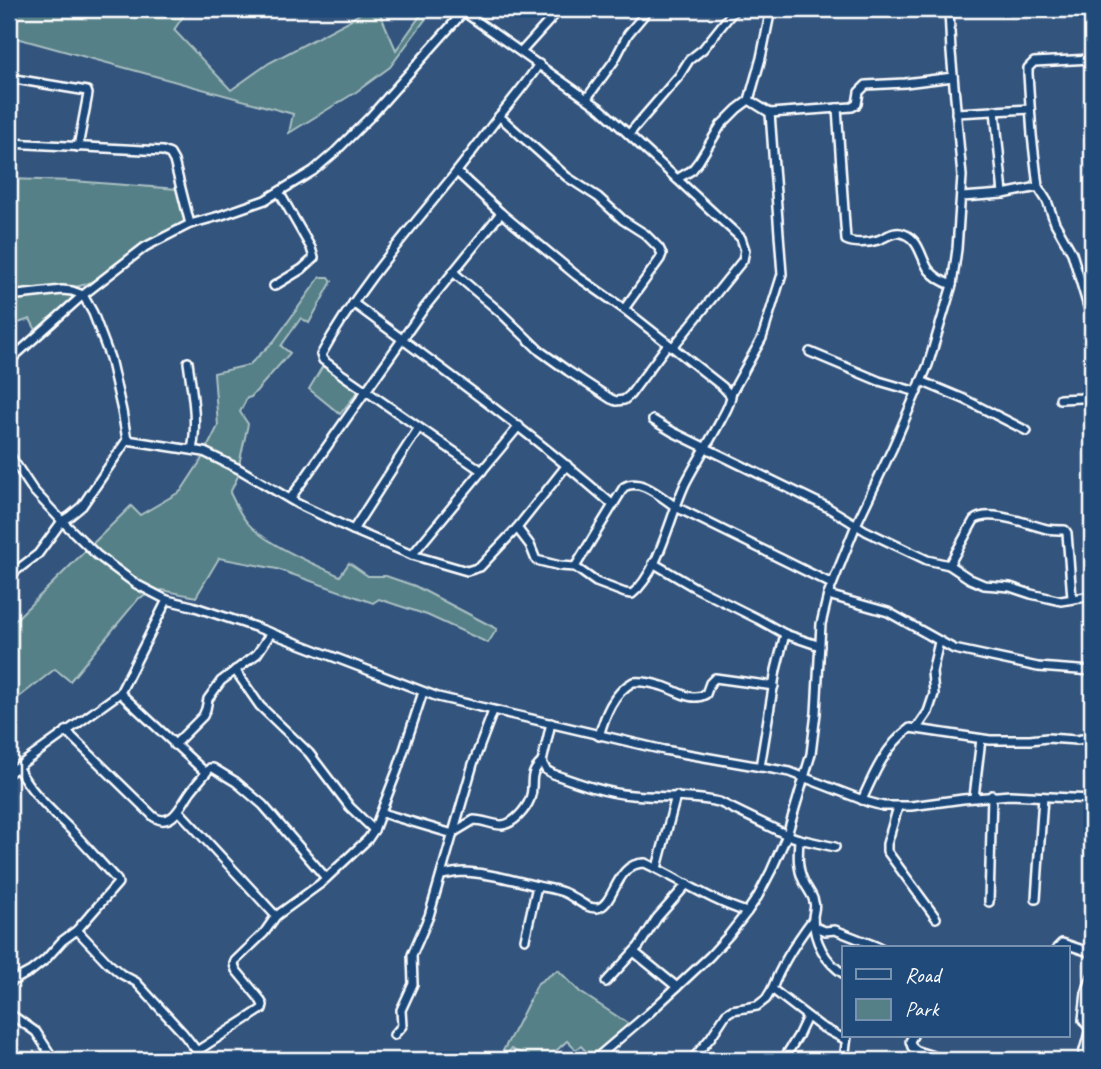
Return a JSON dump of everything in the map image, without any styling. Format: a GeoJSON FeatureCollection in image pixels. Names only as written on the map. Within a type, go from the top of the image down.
{"type":"FeatureCollection","features":[{"type":"Feature","properties":{"kind":"street"},"geometry":{"type":"LineString","coordinates":[[521,52],[560,9]]}},
{"type":"Feature","properties":{"kind":"street"},"geometry":{"type":"LineString","coordinates":[[586,97],[614,61],[628,34],[649,9]]}},
{"type":"Feature","properties":{"kind":"street"},"geometry":{"type":"LineString","coordinates":[[629,134],[735,9]]}},
{"type":"Feature","properties":{"kind":"street"},"geometry":{"type":"LineString","coordinates":[[677,179],[692,170],[720,125],[749,100],[771,9]]}},
{"type":"Feature","properties":{"kind":"street"},"geometry":{"type":"LineString","coordinates":[[594,1060],[710,956],[747,912],[771,871],[787,835],[813,743],[821,624],[828,595],[856,525],[917,392],[935,344],[952,285],[962,197],[962,160],[953,77],[950,9]]}},
{"type":"Feature","properties":{"kind":"street"},"geometry":{"type":"LineString","coordinates":[[9,361],[83,295],[145,247],[190,224],[265,201],[313,171],[400,85],[465,10],[615,121],[741,238],[745,254],[743,260],[629,395],[624,400],[616,401],[540,351],[453,272]]}},
{"type":"Feature","properties":{"kind":"street"},"geometry":{"type":"LineString","coordinates":[[1092,59],[1038,61],[1030,65],[1028,74],[1031,135],[1038,187],[1072,253],[1092,320]]}},
{"type":"Feature","properties":{"kind":"street"},"geometry":{"type":"LineString","coordinates":[[482,471],[343,375],[323,360],[321,355],[353,303],[407,231],[521,91],[539,64]]}},
{"type":"Feature","properties":{"kind":"street"},"geometry":{"type":"LineString","coordinates":[[749,100],[771,113],[855,107],[860,89],[866,85],[953,77]]}},
{"type":"Feature","properties":{"kind":"street"},"geometry":{"type":"LineString","coordinates":[[9,78],[87,91],[78,147]]}},
{"type":"Feature","properties":{"kind":"street"},"geometry":{"type":"LineString","coordinates":[[837,108],[846,240],[876,241],[894,233],[905,234],[920,250],[926,265],[934,274],[952,285]]}},
{"type":"Feature","properties":{"kind":"street"},"geometry":{"type":"LineString","coordinates":[[956,113],[1030,109]]}},
{"type":"Feature","properties":{"kind":"street"},"geometry":{"type":"LineString","coordinates":[[995,110],[1003,194]]}},
{"type":"Feature","properties":{"kind":"street"},"geometry":{"type":"LineString","coordinates":[[517,528],[530,545],[536,560],[575,567],[596,582],[625,593],[632,594],[637,590],[653,563],[686,483],[762,338],[782,274],[771,113]]}},
{"type":"Feature","properties":{"kind":"street"},"geometry":{"type":"LineString","coordinates":[[499,116],[567,177],[598,197],[659,248],[662,254],[660,259],[624,309]]}},
{"type":"Feature","properties":{"kind":"street"},"geometry":{"type":"LineString","coordinates":[[9,143],[163,151],[170,154],[190,224]]}},
{"type":"Feature","properties":{"kind":"street"},"geometry":{"type":"LineString","coordinates":[[457,172],[501,213],[577,276],[624,309],[731,394]]}},
{"type":"Feature","properties":{"kind":"street"},"geometry":{"type":"LineString","coordinates":[[962,197],[1003,194],[1038,187]]}},
{"type":"Feature","properties":{"kind":"street"},"geometry":{"type":"LineString","coordinates":[[274,286],[302,269],[314,258],[279,192]]}},
{"type":"Feature","properties":{"kind":"street"},"geometry":{"type":"LineString","coordinates":[[290,499],[402,339],[501,213]]}},
{"type":"Feature","properties":{"kind":"street"},"geometry":{"type":"LineString","coordinates":[[9,296],[62,290],[83,295],[93,313],[110,358],[127,440],[82,506],[62,521],[38,554],[9,576]]}},
{"type":"Feature","properties":{"kind":"street"},"geometry":{"type":"LineString","coordinates":[[353,303],[519,426],[612,505]]}},
{"type":"Feature","properties":{"kind":"street"},"geometry":{"type":"LineString","coordinates":[[810,352],[879,381],[917,392]]}},
{"type":"Feature","properties":{"kind":"street"},"geometry":{"type":"LineString","coordinates":[[188,362],[195,412],[192,450]]}},
{"type":"Feature","properties":{"kind":"street"},"geometry":{"type":"LineString","coordinates":[[921,381],[964,398],[1027,430]]}},
{"type":"Feature","properties":{"kind":"street"},"geometry":{"type":"LineString","coordinates":[[1060,399],[1081,398],[1092,393]]}},
{"type":"Feature","properties":{"kind":"street"},"geometry":{"type":"LineString","coordinates":[[653,420],[827,507],[866,531],[927,560],[949,565],[984,585],[1004,585],[1061,601],[1092,596]]}},
{"type":"Feature","properties":{"kind":"street"},"geometry":{"type":"LineString","coordinates":[[412,555],[519,426]]}},
{"type":"Feature","properties":{"kind":"street"},"geometry":{"type":"LineString","coordinates":[[354,530],[418,429]]}},
{"type":"Feature","properties":{"kind":"street"},"geometry":{"type":"LineString","coordinates":[[127,440],[204,452],[354,530],[412,555],[467,571],[480,567],[517,528],[567,465]]}},
{"type":"Feature","properties":{"kind":"street"},"geometry":{"type":"LineString","coordinates":[[9,454],[33,490],[62,521],[97,555],[136,584],[167,600],[271,633],[438,697],[664,750],[790,772],[883,806],[941,803],[992,795],[1092,799]]}},
{"type":"Feature","properties":{"kind":"street"},"geometry":{"type":"LineString","coordinates":[[575,567],[612,505],[629,484],[653,491],[676,507],[832,584]]}},
{"type":"Feature","properties":{"kind":"street"},"geometry":{"type":"LineString","coordinates":[[949,565],[974,520],[979,516],[996,516],[1048,529],[1065,530],[1072,598]]}},
{"type":"Feature","properties":{"kind":"street"},"geometry":{"type":"LineString","coordinates":[[653,563],[785,634],[820,646]]}},
{"type":"Feature","properties":{"kind":"street"},"geometry":{"type":"LineString","coordinates":[[828,595],[888,612],[954,649],[1038,667],[1092,671]]}},
{"type":"Feature","properties":{"kind":"street"},"geometry":{"type":"LineString","coordinates":[[9,773],[120,693],[167,600]]}},
{"type":"Feature","properties":{"kind":"street"},"geometry":{"type":"LineString","coordinates":[[174,745],[202,716],[208,699],[221,681],[257,654],[271,633]]}},
{"type":"Feature","properties":{"kind":"street"},"geometry":{"type":"LineString","coordinates":[[760,767],[785,634]]}},
{"type":"Feature","properties":{"kind":"street"},"geometry":{"type":"LineString","coordinates":[[917,728],[928,712],[934,694],[932,672],[939,642]]}},
{"type":"Feature","properties":{"kind":"street"},"geometry":{"type":"LineString","coordinates":[[235,670],[260,706],[309,754],[350,807],[374,830]]}},
{"type":"Feature","properties":{"kind":"street"},"geometry":{"type":"LineString","coordinates":[[599,736],[607,710],[633,682],[664,686],[697,698],[706,694],[715,678],[774,686]]}},
{"type":"Feature","properties":{"kind":"street"},"geometry":{"type":"LineString","coordinates":[[197,1051],[262,1009],[262,1002],[236,970],[234,964],[237,958],[264,933],[276,916],[326,878],[368,839],[382,813],[423,692]]}},
{"type":"Feature","properties":{"kind":"street"},"geometry":{"type":"LineString","coordinates":[[120,693],[205,773]]}},
{"type":"Feature","properties":{"kind":"street"},"geometry":{"type":"LineString","coordinates":[[394,1035],[402,1026],[401,1010],[413,984],[412,955],[425,927],[473,764],[493,711]]}},
{"type":"Feature","properties":{"kind":"street"},"geometry":{"type":"LineString","coordinates":[[382,813],[454,833],[474,820],[498,825],[510,822],[530,800],[532,776],[542,762],[551,723]]}},
{"type":"Feature","properties":{"kind":"street"},"geometry":{"type":"LineString","coordinates":[[862,800],[884,755],[910,728],[981,739],[1077,740],[1092,737]]}},
{"type":"Feature","properties":{"kind":"street"},"geometry":{"type":"LineString","coordinates":[[66,731],[160,821],[179,811],[205,773],[213,768],[263,804],[326,878]]}},
{"type":"Feature","properties":{"kind":"street"},"geometry":{"type":"LineString","coordinates":[[974,797],[981,739]]}},
{"type":"Feature","properties":{"kind":"street"},"geometry":{"type":"LineString","coordinates":[[542,762],[546,770],[553,774],[601,790],[631,796],[708,799],[787,835],[835,846]]}},
{"type":"Feature","properties":{"kind":"street"},"geometry":{"type":"LineString","coordinates":[[9,983],[45,960],[62,941],[77,930],[118,883],[87,846],[39,799],[26,784],[18,768]]}},
{"type":"Feature","properties":{"kind":"street"},"geometry":{"type":"LineString","coordinates":[[989,902],[992,795]]}},
{"type":"Feature","properties":{"kind":"street"},"geometry":{"type":"LineString","coordinates":[[657,869],[676,796]]}},
{"type":"Feature","properties":{"kind":"street"},"geometry":{"type":"LineString","coordinates":[[1036,899],[1043,797]]}},
{"type":"Feature","properties":{"kind":"street"},"geometry":{"type":"LineString","coordinates":[[898,807],[887,851],[936,918]]}},
{"type":"Feature","properties":{"kind":"street"},"geometry":{"type":"LineString","coordinates":[[179,811],[276,916]]}},
{"type":"Feature","properties":{"kind":"street"},"geometry":{"type":"LineString","coordinates":[[799,839],[799,872],[814,899],[814,923],[825,958],[842,972]]}},
{"type":"Feature","properties":{"kind":"street"},"geometry":{"type":"LineString","coordinates":[[442,875],[463,872],[514,880],[561,891],[586,905],[598,908],[607,901],[618,880],[636,863],[645,863],[747,912]]}},
{"type":"Feature","properties":{"kind":"street"},"geometry":{"type":"LineString","coordinates":[[606,982],[634,952],[657,918],[688,884]]}},
{"type":"Feature","properties":{"kind":"street"},"geometry":{"type":"LineString","coordinates":[[525,939],[537,886]]}},
{"type":"Feature","properties":{"kind":"street"},"geometry":{"type":"LineString","coordinates":[[814,923],[825,931],[835,930],[876,946]]}},
{"type":"Feature","properties":{"kind":"street"},"geometry":{"type":"LineString","coordinates":[[692,1060],[726,1014],[732,1010],[757,1006],[766,999],[803,932],[814,923]]}},
{"type":"Feature","properties":{"kind":"street"},"geometry":{"type":"LineString","coordinates":[[77,930],[108,963],[136,982],[204,1060]]}},
{"type":"Feature","properties":{"kind":"street"},"geometry":{"type":"LineString","coordinates":[[1059,946],[1062,943],[1092,953]]}},
{"type":"Feature","properties":{"kind":"street"},"geometry":{"type":"LineString","coordinates":[[634,952],[677,987]]}},
{"type":"Feature","properties":{"kind":"street"},"geometry":{"type":"LineString","coordinates":[[1087,1060],[1083,1054],[1090,1028],[1083,1020],[1086,993],[1092,976]]}},
{"type":"Feature","properties":{"kind":"street"},"geometry":{"type":"LineString","coordinates":[[772,989],[820,1026],[842,1036]]}},
{"type":"Feature","properties":{"kind":"street"},"geometry":{"type":"LineString","coordinates":[[9,1013],[36,1032],[54,1060]]}},
{"type":"Feature","properties":{"kind":"street"},"geometry":{"type":"LineString","coordinates":[[783,1060],[807,1017]]}},
{"type":"Feature","properties":{"kind":"street"},"geometry":{"type":"LineString","coordinates":[[844,1060],[847,1038]]}},
{"type":"Feature","properties":{"kind":"street"},"geometry":{"type":"LineString","coordinates":[[912,1038],[912,1047],[917,1051],[947,1060]]}},
{"type":"Feature","properties":{"kind":"green space"},"geometry":{"type":"Polygon","coordinates":[[[9,9],[188,9],[174,30],[231,90],[269,63],[347,22],[364,9],[378,9],[396,50],[425,9],[433,9],[390,67],[356,92],[289,133],[293,114],[9,36],[9,9]]]}},
{"type":"Feature","properties":{"kind":"green space"},"geometry":{"type":"Polygon","coordinates":[[[9,179],[178,189],[185,222],[132,253],[89,283],[61,289],[9,292],[9,179]]]}},
{"type":"Feature","properties":{"kind":"green space"},"geometry":{"type":"Polygon","coordinates":[[[320,277],[329,277],[332,281],[309,323],[301,318],[281,346],[290,353],[251,397],[247,398],[240,412],[248,424],[239,474],[230,493],[246,521],[277,545],[340,576],[349,563],[368,576],[386,576],[415,586],[497,629],[488,643],[427,615],[379,599],[373,603],[277,569],[219,558],[196,597],[162,590],[139,598],[70,681],[55,669],[9,705],[9,626],[131,506],[140,515],[181,491],[200,462],[218,426],[214,373],[249,365],[274,341],[320,277]]]}},
{"type":"Feature","properties":{"kind":"green space"},"geometry":{"type":"Polygon","coordinates":[[[66,293],[73,297],[37,332],[30,319],[9,326],[9,298],[66,293]]]}},
{"type":"Feature","properties":{"kind":"green space"},"geometry":{"type":"Polygon","coordinates":[[[324,364],[360,389],[340,414],[309,389],[324,364]]]}},
{"type":"Feature","properties":{"kind":"green space"},"geometry":{"type":"Polygon","coordinates":[[[558,970],[580,992],[632,1026],[593,1059],[581,1046],[576,1050],[567,1041],[546,1060],[523,1060],[525,1055],[511,1049],[503,1060],[498,1060],[538,983],[558,970]]]}}]}
